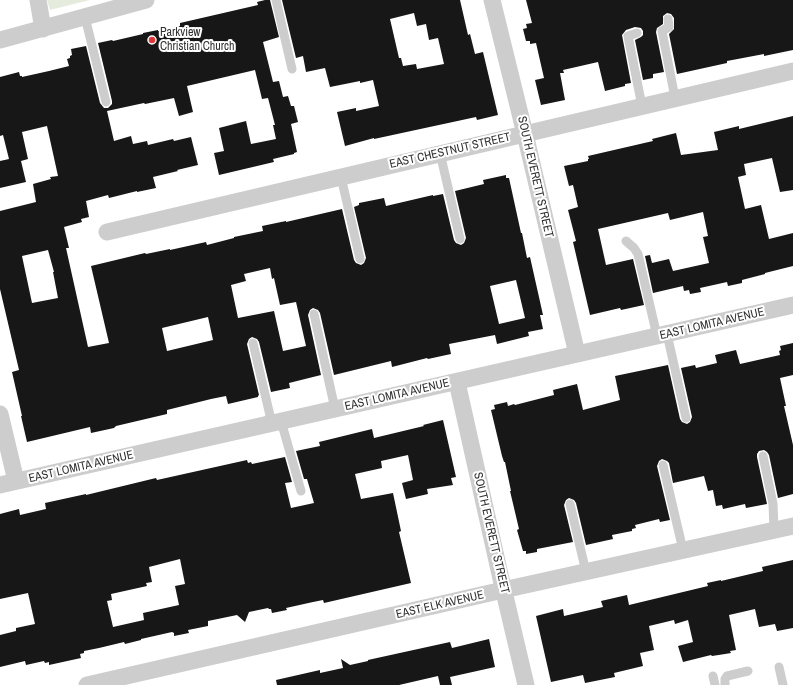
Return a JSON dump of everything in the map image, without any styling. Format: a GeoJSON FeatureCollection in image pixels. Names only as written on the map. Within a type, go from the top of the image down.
{"type":"FeatureCollection","features":[{"type":"Feature","properties":{"kind":"street"},"geometry":{"type":"LineString","coordinates":[[38,0],[43,29]]}},
{"type":"Feature","properties":{"kind":"street"},"geometry":{"type":"LineString","coordinates":[[0,40],[146,0]]}},
{"type":"Feature","properties":{"kind":"street","name":"SOUTH EVERETT STREET"},"geometry":{"type":"LineString","coordinates":[[492,0],[577,354]]}},
{"type":"Feature","properties":{"kind":"street","name":"EAST CHESTNUT STREET"},"geometry":{"type":"LineString","coordinates":[[107,232],[793,71]]}},
{"type":"Feature","properties":{"kind":"street","name":"EAST LOMITA AVENUE"},"geometry":{"type":"LineString","coordinates":[[8,483],[793,305]]}},
{"type":"Feature","properties":{"kind":"street","name":"SOUTH EVERETT STREET"},"geometry":{"type":"LineString","coordinates":[[457,382],[503,590],[526,685]]}},
{"type":"Feature","properties":{"kind":"street"},"geometry":{"type":"LineString","coordinates":[[0,414],[8,483]]}},
{"type":"Feature","properties":{"kind":"street","name":"EAST ELK AVENUE"},"geometry":{"type":"LineString","coordinates":[[87,685],[503,590],[793,526]]}},
{"type":"Feature","properties":{"kind":"lane"},"geometry":{"type":"LineString","coordinates":[[276,0],[292,68]]}},
{"type":"Feature","properties":{"kind":"lane"},"geometry":{"type":"LineString","coordinates":[[85,17],[106,102]]}},
{"type":"Feature","properties":{"kind":"lane"},"geometry":{"type":"LineString","coordinates":[[668,19],[669,27],[662,31],[675,98]]}},
{"type":"Feature","properties":{"kind":"lane"},"geometry":{"type":"LineString","coordinates":[[637,33],[628,36],[642,106]]}},
{"type":"Feature","properties":{"kind":"lane"},"geometry":{"type":"LineString","coordinates":[[440,154],[460,239]]}},
{"type":"Feature","properties":{"kind":"lane"},"geometry":{"type":"LineString","coordinates":[[342,177],[360,259]]}},
{"type":"Feature","properties":{"kind":"lane"},"geometry":{"type":"LineString","coordinates":[[626,241],[638,254],[686,418]]}},
{"type":"Feature","properties":{"kind":"lane"},"geometry":{"type":"LineString","coordinates":[[314,314],[335,409]]}},
{"type":"Feature","properties":{"kind":"lane"},"geometry":{"type":"LineString","coordinates":[[250,344],[273,423],[301,491]]}},
{"type":"Feature","properties":{"kind":"lane"},"geometry":{"type":"LineString","coordinates":[[763,456],[773,504],[774,530]]}},
{"type":"Feature","properties":{"kind":"lane"},"geometry":{"type":"LineString","coordinates":[[663,465],[683,550]]}},
{"type":"Feature","properties":{"kind":"lane"},"geometry":{"type":"LineString","coordinates":[[570,504],[586,572]]}},
{"type":"Feature","properties":{"kind":"lane"},"geometry":{"type":"LineString","coordinates":[[779,667],[783,685]]}},
{"type":"Feature","properties":{"kind":"lane"},"geometry":{"type":"LineString","coordinates":[[725,685],[725,679],[727,676],[748,671]]}},
{"type":"Feature","properties":{"kind":"shaded area"},"geometry":{"type":"Polygon","coordinates":[[[47,0],[90,0],[50,10],[47,0]]]}},
{"type":"Feature","properties":{"kind":"building"},"geometry":{"type":"Polygon","coordinates":[[[270,0],[279,37],[263,42],[273,82],[279,81],[283,97],[288,96],[291,106],[294,106],[298,122],[291,124],[297,152],[273,159],[274,162],[219,175],[214,153],[224,151],[219,128],[246,121],[251,144],[276,139],[273,125],[275,125],[268,98],[262,99],[255,70],[187,86],[193,112],[179,116],[174,98],[107,111],[114,141],[131,136],[133,144],[147,141],[148,145],[173,139],[174,141],[191,137],[198,165],[153,177],[156,188],[109,198],[108,195],[86,201],[89,217],[81,219],[82,222],[64,227],[69,248],[66,248],[88,347],[109,343],[91,266],[145,253],[170,250],[206,242],[207,245],[234,237],[263,231],[262,226],[342,209],[354,260],[356,263],[361,265],[364,263],[366,258],[354,207],[359,205],[359,203],[384,198],[386,206],[443,194],[454,240],[456,243],[461,245],[464,243],[466,238],[455,191],[484,184],[483,180],[506,175],[506,178],[509,178],[527,258],[530,257],[543,315],[540,315],[543,329],[528,332],[529,336],[497,344],[495,335],[449,344],[451,354],[427,358],[392,367],[391,361],[334,375],[320,313],[318,310],[313,308],[310,310],[308,315],[321,375],[289,383],[290,388],[271,392],[259,342],[257,339],[252,337],[249,339],[247,344],[259,395],[258,397],[228,404],[226,396],[167,410],[167,414],[116,426],[114,428],[91,433],[90,427],[27,442],[12,372],[19,370],[0,289],[0,211],[36,202],[33,184],[51,179],[50,177],[58,176],[47,126],[22,132],[28,159],[21,161],[26,182],[0,188],[0,161],[9,159],[3,135],[0,136],[0,77],[19,72],[20,76],[22,77],[69,66],[67,59],[72,55],[71,49],[86,46],[100,103],[104,108],[108,108],[112,104],[112,101],[98,43],[180,26],[180,23],[258,5],[257,2],[270,0]],[[48,250],[22,256],[32,303],[58,298],[54,272],[48,250]],[[270,268],[244,274],[246,281],[231,285],[238,318],[274,311],[283,351],[306,346],[296,302],[280,305],[274,278],[272,279],[270,268]],[[516,280],[490,286],[499,324],[525,318],[516,280]],[[208,317],[162,328],[167,351],[213,340],[208,317]]]}},
{"type":"Feature","properties":{"kind":"building"},"geometry":{"type":"Polygon","coordinates":[[[282,0],[460,0],[468,35],[470,34],[475,54],[483,52],[498,115],[477,120],[476,117],[374,138],[345,146],[337,112],[356,108],[356,111],[379,106],[373,80],[330,87],[325,68],[306,72],[303,56],[296,58],[282,0]],[[414,13],[390,19],[399,58],[401,58],[403,66],[416,64],[417,69],[444,64],[438,38],[429,40],[426,24],[417,26],[414,13]]]}},
{"type":"Feature","properties":{"kind":"building"},"geometry":{"type":"Polygon","coordinates":[[[526,0],[793,0],[793,50],[727,61],[727,63],[677,74],[669,34],[674,29],[674,18],[671,14],[667,13],[663,16],[663,24],[657,28],[656,32],[664,72],[653,74],[653,78],[643,80],[635,40],[643,35],[643,31],[641,28],[635,27],[626,30],[622,35],[631,83],[605,91],[598,62],[563,70],[564,73],[560,73],[565,100],[541,105],[535,80],[544,78],[536,43],[530,44],[530,41],[526,41],[523,29],[527,28],[526,24],[532,23],[526,0]]]}},
{"type":"Feature","properties":{"kind":"building"},"geometry":{"type":"Polygon","coordinates":[[[793,116],[793,190],[780,192],[772,158],[744,164],[746,175],[738,177],[745,209],[761,205],[769,239],[793,233],[793,266],[742,280],[742,283],[728,286],[727,282],[700,288],[701,292],[690,294],[689,290],[684,291],[683,286],[653,293],[645,256],[650,255],[652,263],[669,259],[673,271],[709,263],[703,237],[708,236],[703,212],[670,220],[668,213],[598,229],[606,265],[633,259],[644,305],[621,310],[620,308],[590,315],[573,242],[576,241],[568,210],[578,207],[573,185],[569,186],[564,166],[588,161],[588,156],[653,141],[652,139],[676,133],[681,155],[718,150],[714,132],[739,126],[739,129],[793,116]]]}},
{"type":"Feature","properties":{"kind":"building"},"geometry":{"type":"Polygon","coordinates":[[[793,343],[793,375],[780,378],[786,406],[784,406],[793,445],[793,494],[778,498],[769,455],[764,450],[759,451],[757,457],[767,504],[746,508],[745,504],[723,509],[722,505],[716,506],[713,490],[708,491],[704,476],[673,483],[669,463],[662,459],[659,461],[657,466],[670,520],[660,522],[659,519],[635,525],[636,528],[632,529],[632,531],[612,535],[613,539],[586,545],[576,503],[574,500],[569,498],[566,500],[564,505],[573,542],[537,549],[537,552],[526,554],[526,551],[523,551],[517,530],[519,529],[505,462],[502,456],[491,410],[495,409],[494,405],[507,402],[508,406],[515,405],[554,395],[553,390],[577,384],[583,410],[620,400],[615,376],[668,365],[680,419],[682,422],[687,424],[690,422],[692,417],[681,368],[695,365],[696,368],[717,363],[715,355],[736,350],[740,364],[780,355],[780,346],[793,343]]]}},
{"type":"Feature","properties":{"kind":"building"},"geometry":{"type":"Polygon","coordinates":[[[443,420],[456,477],[451,478],[453,485],[427,489],[428,494],[406,499],[402,483],[413,480],[408,455],[381,461],[382,468],[355,474],[361,499],[393,493],[401,531],[399,532],[411,583],[324,603],[323,600],[313,602],[286,608],[287,610],[272,613],[271,609],[268,608],[249,612],[245,622],[237,615],[208,621],[208,626],[188,630],[189,633],[174,636],[174,633],[172,632],[125,644],[124,642],[84,651],[84,653],[80,654],[81,658],[49,665],[49,662],[45,663],[44,661],[26,665],[25,661],[0,667],[0,635],[16,631],[16,628],[35,624],[28,593],[0,599],[0,514],[19,509],[20,515],[46,509],[45,503],[86,495],[156,478],[157,480],[247,460],[248,463],[251,462],[252,464],[285,457],[292,482],[285,483],[291,508],[314,503],[307,479],[304,479],[296,451],[320,446],[319,442],[372,429],[374,438],[424,426],[423,425],[443,420]],[[180,559],[149,567],[152,582],[146,583],[147,586],[111,594],[112,600],[107,601],[113,627],[144,620],[143,613],[179,605],[175,586],[185,584],[180,559]]]}},
{"type":"Feature","properties":{"kind":"building"},"geometry":{"type":"Polygon","coordinates":[[[793,560],[793,628],[777,631],[775,624],[759,627],[755,609],[729,615],[736,650],[730,651],[731,653],[711,655],[683,662],[678,646],[693,642],[688,620],[675,624],[674,620],[649,626],[654,650],[640,653],[643,666],[614,673],[615,677],[585,683],[583,675],[551,682],[536,616],[563,609],[564,616],[603,607],[601,601],[627,595],[629,605],[708,586],[707,583],[763,571],[762,567],[793,560]]]}},
{"type":"Feature","properties":{"kind":"building"},"geometry":{"type":"Polygon","coordinates":[[[489,639],[495,667],[450,677],[452,685],[440,685],[438,676],[399,685],[277,685],[276,680],[320,670],[320,673],[343,668],[341,659],[350,665],[450,642],[452,648],[489,639]]]}},
{"type":"Feature","properties":{"kind":"place","name":"Parkview Christian Church"},"geometry":{"type":"Point","coordinates":[152,40]}}]}
